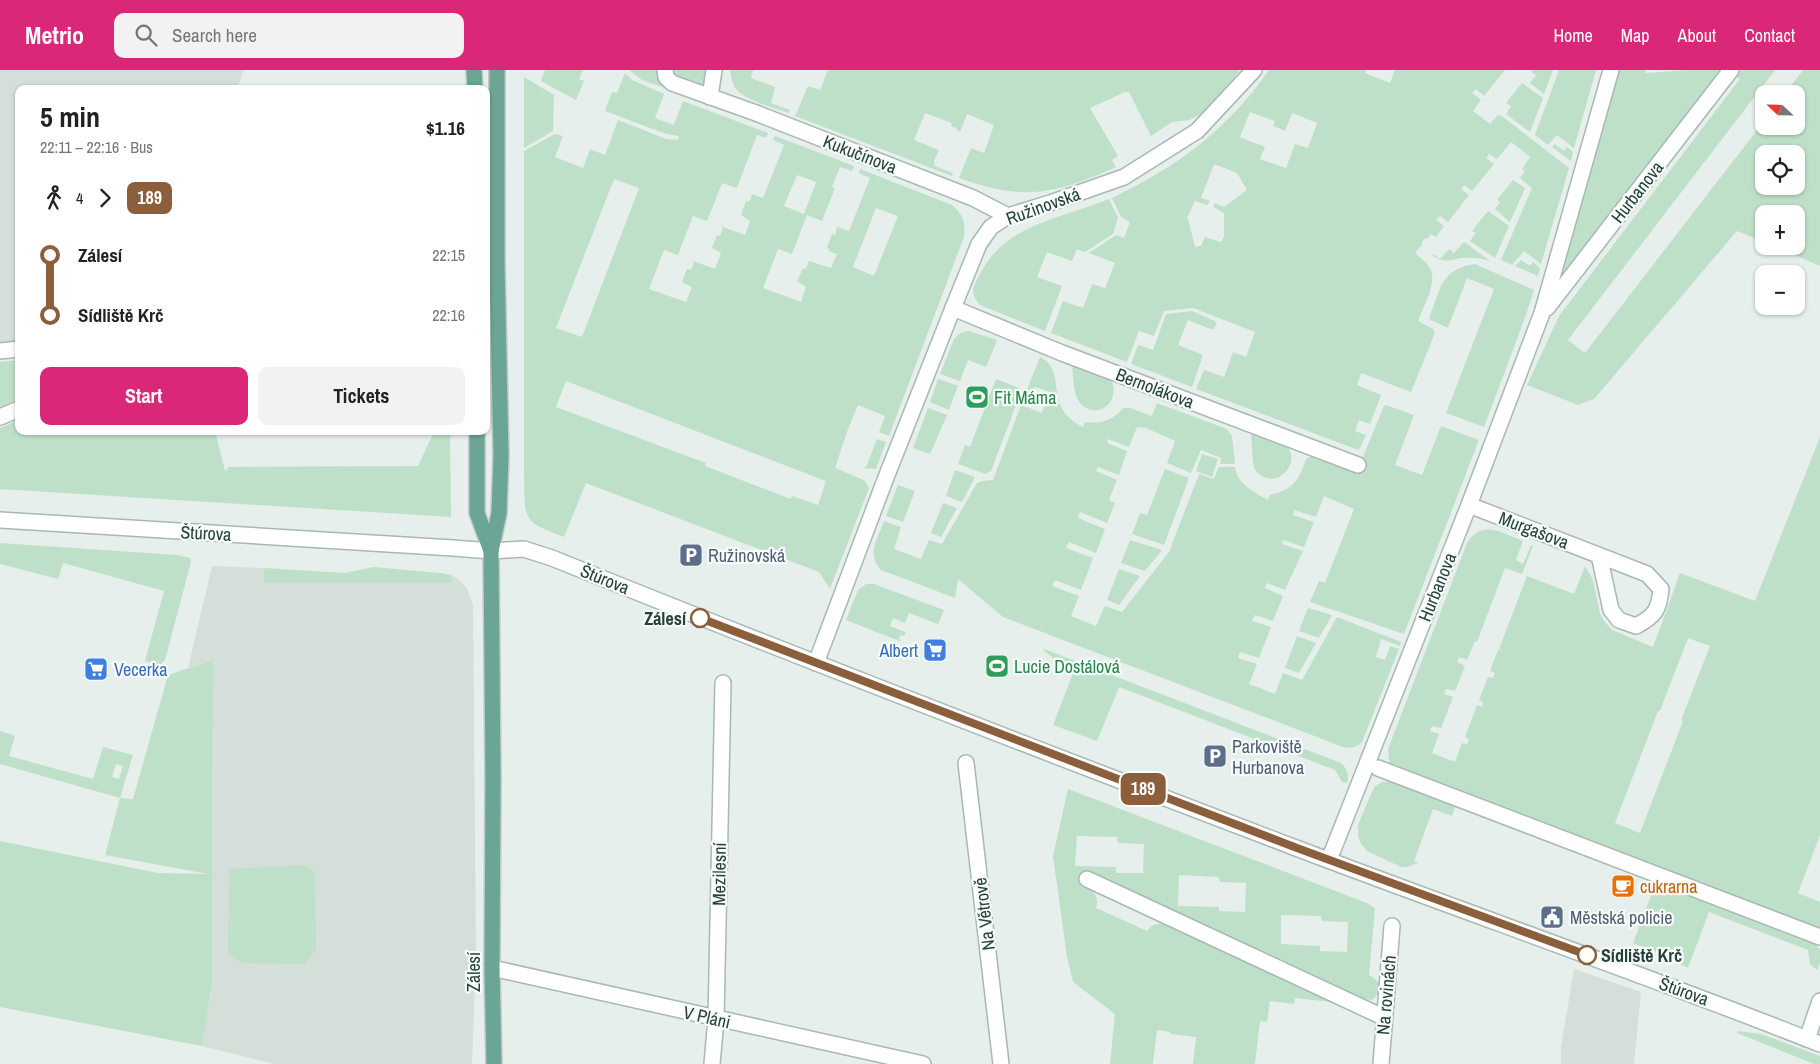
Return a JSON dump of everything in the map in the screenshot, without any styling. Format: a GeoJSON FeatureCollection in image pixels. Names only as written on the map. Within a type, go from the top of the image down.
{"type":"FeatureCollection","features":[{"type":"Feature","properties":{"kind":"main road"},"geometry":{"type":"LineString","coordinates":[[474,70],[475,85]]}},
{"type":"Feature","properties":{"kind":"main road","name":"Zálesí"},"geometry":{"type":"LineString","coordinates":[[494,1064],[491,550],[499,513],[501,456],[492,264],[497,70]]}},
{"type":"Feature","properties":{"kind":"main road","name":"Zálesí"},"geometry":{"type":"LineString","coordinates":[[477,435],[477,514],[491,550]]}},
{"type":"Feature","properties":{"kind":"street","name":"Kukučínova"},"geometry":{"type":"LineString","coordinates":[[665,70],[666,76],[672,83],[756,113],[973,198],[1008,216]]}},
{"type":"Feature","properties":{"kind":"street"},"geometry":{"type":"LineString","coordinates":[[710,97],[714,82],[714,70]]}},
{"type":"Feature","properties":{"kind":"street","name":"Ružinovská"},"geometry":{"type":"LineString","coordinates":[[816,663],[885,480],[953,308],[979,244],[991,227],[1008,216],[1055,202],[1124,177],[1197,131],[1254,70]]}},
{"type":"Feature","properties":{"kind":"street","name":"Hurbanova"},"geometry":{"type":"LineString","coordinates":[[1329,860],[1470,505],[1542,313],[1611,70]]}},
{"type":"Feature","properties":{"kind":"street","name":"Hurbanova"},"geometry":{"type":"LineString","coordinates":[[1542,313],[1731,70]]}},
{"type":"Feature","properties":{"kind":"street","name":"Bernolákova"},"geometry":{"type":"LineString","coordinates":[[953,308],[1043,346],[1358,465]]}},
{"type":"Feature","properties":{"kind":"street"},"geometry":{"type":"LineString","coordinates":[[0,351],[15,349]]}},
{"type":"Feature","properties":{"kind":"street"},"geometry":{"type":"LineString","coordinates":[[0,417],[15,411]]}},
{"type":"Feature","properties":{"kind":"street","name":"Murgašova"},"geometry":{"type":"LineString","coordinates":[[1470,505],[1647,574],[1661,589],[1659,606],[1648,620],[1636,626],[1619,620],[1611,610],[1598,555]]}},
{"type":"Feature","properties":{"kind":"street","name":"Štúrova"},"geometry":{"type":"LineString","coordinates":[[0,520],[491,550],[524,550],[552,558],[816,663],[1329,860],[1814,1041]]}},
{"type":"Feature","properties":{"kind":"street","name":"Mezilesní"},"geometry":{"type":"LineString","coordinates":[[712,1064],[716,1019],[723,683]]}},
{"type":"Feature","properties":{"kind":"street","name":"Na Větrově"},"geometry":{"type":"LineString","coordinates":[[966,763],[1001,1064]]}},
{"type":"Feature","properties":{"kind":"street"},"geometry":{"type":"LineString","coordinates":[[1378,768],[1820,937]]}},
{"type":"Feature","properties":{"kind":"street"},"geometry":{"type":"LineString","coordinates":[[1087,879],[1383,1016]]}},
{"type":"Feature","properties":{"kind":"street","name":"Na rovinách"},"geometry":{"type":"LineString","coordinates":[[1381,1064],[1383,1016],[1392,926]]}},
{"type":"Feature","properties":{"kind":"street","name":"V Pláni"},"geometry":{"type":"LineString","coordinates":[[492,968],[923,1064]]}},
{"type":"Feature","properties":{"kind":"street"},"geometry":{"type":"LineString","coordinates":[[1814,1041],[1820,1002]]}},
{"type":"Feature","properties":{"kind":"shaded area"},"geometry":{"type":"Polygon","coordinates":[[[0,70],[244,70],[238,85],[15,85],[15,350],[0,348],[0,70]]]}},
{"type":"Feature","properties":{"kind":"shaded area"},"geometry":{"type":"Polygon","coordinates":[[[212,566],[264,568],[264,583],[451,583],[451,575],[466,587],[473,604],[476,956],[472,1064],[274,1064],[202,1046],[212,984],[213,660],[188,668],[212,566]]]}},
{"type":"Feature","properties":{"kind":"shaded area"},"geometry":{"type":"Polygon","coordinates":[[[1574,969],[1641,992],[1634,1064],[1561,1064],[1561,1047],[1574,969]]]}},
{"type":"Feature","properties":{"kind":"green space"},"geometry":{"type":"Polygon","coordinates":[[[545,70],[583,70],[579,79],[584,81],[576,100],[541,81],[545,70]]]}},
{"type":"Feature","properties":{"kind":"green space"},"geometry":{"type":"Polygon","coordinates":[[[629,70],[657,70],[662,82],[668,89],[642,80],[629,70]]]}},
{"type":"Feature","properties":{"kind":"green space"},"geometry":{"type":"Polygon","coordinates":[[[671,70],[709,70],[709,89],[678,78],[671,70]]]}},
{"type":"Feature","properties":{"kind":"green space"},"geometry":{"type":"Polygon","coordinates":[[[730,70],[753,70],[751,78],[775,87],[771,103],[790,110],[789,113],[760,103],[740,93],[732,80],[730,70]]]}},
{"type":"Feature","properties":{"kind":"green space"},"geometry":{"type":"Polygon","coordinates":[[[828,70],[1240,70],[1213,105],[1203,113],[1189,120],[1172,122],[1151,136],[1129,92],[1125,92],[1090,108],[1118,156],[1112,160],[1116,167],[1074,184],[1056,189],[1020,192],[1002,190],[959,178],[971,148],[984,153],[994,125],[967,114],[960,132],[956,130],[957,128],[951,126],[952,123],[925,113],[914,140],[939,150],[934,161],[935,166],[953,173],[952,176],[795,116],[808,86],[820,90],[828,70]]]}},
{"type":"Feature","properties":{"kind":"green space"},"geometry":{"type":"Polygon","coordinates":[[[1269,70],[1366,70],[1365,73],[1390,83],[1395,70],[1505,70],[1484,96],[1476,89],[1472,93],[1481,100],[1473,111],[1490,124],[1498,115],[1503,117],[1569,168],[1541,264],[1524,251],[1512,265],[1501,260],[1532,188],[1520,178],[1525,171],[1522,169],[1530,157],[1511,142],[1497,159],[1489,154],[1486,158],[1494,164],[1472,191],[1464,185],[1461,189],[1469,195],[1448,222],[1440,216],[1436,220],[1444,226],[1436,237],[1431,234],[1427,239],[1425,238],[1415,253],[1427,264],[1431,270],[1432,277],[1430,292],[1418,321],[1433,329],[1435,333],[1411,392],[1361,373],[1357,385],[1381,395],[1370,424],[1359,420],[1355,431],[1366,435],[1358,450],[1196,389],[1204,370],[1224,377],[1233,352],[1246,357],[1255,332],[1193,308],[1164,311],[1154,336],[1139,331],[1127,362],[1051,333],[1063,301],[1083,308],[1092,284],[1105,288],[1115,263],[1089,253],[1116,235],[1124,238],[1130,222],[1121,217],[1112,198],[1158,173],[1199,145],[1236,111],[1269,70]],[[1250,112],[1240,137],[1265,147],[1260,159],[1286,168],[1295,144],[1308,148],[1317,123],[1292,113],[1285,131],[1273,126],[1275,121],[1250,112]],[[1214,164],[1201,198],[1210,201],[1207,205],[1195,201],[1187,218],[1195,247],[1201,246],[1205,237],[1221,242],[1224,237],[1224,213],[1213,207],[1215,203],[1224,207],[1247,190],[1237,173],[1214,164]]]}},
{"type":"Feature","properties":{"kind":"green space"},"geometry":{"type":"Polygon","coordinates":[[[1533,70],[1553,70],[1544,94],[1530,83],[1536,75],[1531,72],[1533,70]]]}},
{"type":"Feature","properties":{"kind":"green space"},"geometry":{"type":"Polygon","coordinates":[[[1559,70],[1596,70],[1574,148],[1557,135],[1548,145],[1535,135],[1559,70]]]}},
{"type":"Feature","properties":{"kind":"green space"},"geometry":{"type":"Polygon","coordinates":[[[1615,70],[1645,70],[1646,73],[1726,70],[1564,275],[1559,276],[1615,70]]]}},
{"type":"Feature","properties":{"kind":"green space"},"geometry":{"type":"Polygon","coordinates":[[[1740,70],[1775,70],[1764,85],[1755,85],[1755,96],[1568,340],[1585,353],[1755,133],[1755,135],[1805,135],[1805,85],[1792,85],[1803,70],[1820,70],[1820,266],[1794,255],[1805,255],[1805,205],[1755,205],[1755,238],[1737,231],[1594,399],[1578,405],[1527,385],[1559,316],[1740,79],[1736,76],[1740,70]]]}},
{"type":"Feature","properties":{"kind":"green space"},"geometry":{"type":"Polygon","coordinates":[[[625,73],[632,80],[664,94],[655,118],[674,125],[683,101],[768,133],[766,138],[757,135],[737,188],[722,183],[707,221],[693,216],[678,255],[664,250],[649,289],[686,302],[692,287],[682,282],[687,269],[691,270],[694,262],[691,260],[715,269],[721,253],[712,248],[717,235],[720,236],[723,228],[720,226],[745,235],[750,221],[741,215],[746,201],[749,202],[752,195],[749,193],[763,198],[784,145],[773,140],[775,136],[854,166],[852,171],[840,167],[832,187],[835,188],[822,221],[807,215],[792,254],[778,249],[763,288],[801,302],[806,287],[797,281],[803,268],[806,269],[809,261],[806,260],[831,268],[837,254],[829,251],[827,248],[832,234],[835,235],[837,227],[835,226],[849,231],[870,178],[859,173],[860,169],[952,205],[963,219],[965,227],[964,237],[889,436],[879,432],[885,416],[858,405],[848,429],[835,468],[864,480],[869,488],[830,589],[819,572],[586,483],[564,537],[533,523],[526,511],[524,476],[524,151],[555,134],[563,136],[555,157],[583,168],[590,149],[605,155],[618,120],[666,139],[678,140],[679,136],[666,134],[605,111],[612,92],[617,93],[625,73]],[[797,175],[784,206],[804,214],[816,182],[797,175]],[[614,179],[556,328],[582,337],[639,188],[614,179]],[[876,208],[853,267],[874,276],[898,216],[876,208]],[[566,381],[556,407],[706,463],[705,466],[791,499],[792,496],[818,505],[826,481],[566,381]]]}},
{"type":"Feature","properties":{"kind":"green space"},"geometry":{"type":"Polygon","coordinates":[[[524,77],[554,95],[553,131],[524,148],[524,77]]]}},
{"type":"Feature","properties":{"kind":"green space"},"geometry":{"type":"Polygon","coordinates":[[[1522,83],[1543,98],[1530,132],[1506,114],[1511,106],[1506,103],[1522,83]]]}},
{"type":"Feature","properties":{"kind":"green space"},"geometry":{"type":"Polygon","coordinates":[[[1555,144],[1564,151],[1567,147],[1573,152],[1571,161],[1552,147],[1555,144]]]}},
{"type":"Feature","properties":{"kind":"green space"},"geometry":{"type":"Polygon","coordinates":[[[1513,180],[1525,188],[1510,222],[1495,209],[1500,202],[1497,200],[1513,180]]]}},
{"type":"Feature","properties":{"kind":"green space"},"geometry":{"type":"Polygon","coordinates":[[[1109,199],[1118,218],[1113,234],[1085,252],[1077,249],[1072,261],[1047,252],[1037,277],[1062,286],[1045,331],[980,305],[974,297],[973,290],[980,274],[991,257],[1004,244],[1036,225],[1109,199]]]}},
{"type":"Feature","properties":{"kind":"green space"},"geometry":{"type":"Polygon","coordinates":[[[1488,211],[1509,226],[1495,258],[1470,241],[1476,233],[1472,231],[1488,211]]]}},
{"type":"Feature","properties":{"kind":"green space"},"geometry":{"type":"Polygon","coordinates":[[[1464,242],[1490,261],[1480,258],[1443,260],[1436,258],[1432,255],[1440,259],[1449,249],[1454,253],[1464,242]]]}},
{"type":"Feature","properties":{"kind":"green space"},"geometry":{"type":"Polygon","coordinates":[[[1521,260],[1530,266],[1533,262],[1540,268],[1538,276],[1515,266],[1521,260]]]}},
{"type":"Feature","properties":{"kind":"green space"},"geometry":{"type":"Polygon","coordinates":[[[1475,264],[1534,290],[1484,427],[1446,413],[1494,289],[1467,278],[1448,328],[1429,319],[1439,290],[1448,276],[1463,267],[1475,264]]]}},
{"type":"Feature","properties":{"kind":"green space"},"geometry":{"type":"Polygon","coordinates":[[[1192,311],[1217,322],[1213,330],[1188,320],[1178,345],[1203,355],[1192,387],[1131,364],[1138,345],[1153,350],[1166,314],[1192,311]]]}},
{"type":"Feature","properties":{"kind":"green space"},"geometry":{"type":"Polygon","coordinates":[[[968,331],[997,340],[986,367],[968,360],[960,381],[940,374],[954,339],[960,333],[968,331]]]}},
{"type":"Feature","properties":{"kind":"green space"},"geometry":{"type":"Polygon","coordinates":[[[1040,357],[1049,363],[1055,377],[1057,393],[1049,394],[1050,392],[1035,387],[1028,404],[1022,402],[1040,357]]]}},
{"type":"Feature","properties":{"kind":"green space"},"geometry":{"type":"Polygon","coordinates":[[[15,360],[15,401],[0,407],[0,362],[15,360]]]}},
{"type":"Feature","properties":{"kind":"green space"},"geometry":{"type":"Polygon","coordinates":[[[1076,365],[1110,378],[1113,395],[1111,402],[1106,407],[1100,410],[1093,410],[1086,408],[1080,403],[1075,391],[1072,368],[1076,365]]]}},
{"type":"Feature","properties":{"kind":"green space"},"geometry":{"type":"Polygon","coordinates":[[[938,379],[958,386],[949,410],[930,402],[938,379]]]}},
{"type":"Feature","properties":{"kind":"green space"},"geometry":{"type":"Polygon","coordinates":[[[996,379],[1019,388],[1021,392],[991,471],[985,474],[958,464],[965,445],[970,447],[996,379]]]}},
{"type":"Feature","properties":{"kind":"green space"},"geometry":{"type":"Polygon","coordinates":[[[1048,397],[1057,397],[1066,415],[1083,427],[1085,422],[1101,422],[1110,419],[1123,408],[1130,408],[1152,416],[1157,403],[1227,429],[1232,436],[1235,464],[1220,464],[1221,458],[1201,450],[1191,473],[1167,463],[1175,441],[1146,428],[1137,427],[1129,447],[1108,439],[1107,443],[1127,451],[1119,475],[1098,467],[1096,471],[1117,480],[1109,500],[1115,503],[1107,523],[1080,512],[1078,518],[1105,529],[1096,553],[1069,542],[1066,548],[1093,558],[1081,590],[1055,580],[1052,586],[1079,596],[1071,616],[1096,626],[1105,606],[1122,612],[1169,552],[1199,474],[1214,479],[1219,467],[1235,467],[1243,483],[1268,500],[1270,495],[1290,487],[1294,483],[1301,473],[1306,459],[1312,456],[1357,471],[1386,405],[1414,415],[1395,465],[1422,475],[1441,426],[1479,440],[1404,634],[1310,602],[1319,581],[1325,583],[1354,509],[1324,496],[1316,517],[1294,510],[1293,515],[1314,522],[1304,547],[1283,540],[1282,544],[1303,551],[1285,590],[1267,583],[1265,588],[1283,596],[1273,621],[1255,615],[1252,621],[1271,627],[1259,658],[1240,652],[1238,658],[1257,664],[1249,684],[1275,694],[1283,673],[1302,680],[1337,617],[1401,642],[1400,646],[1381,639],[1376,657],[1385,660],[1390,646],[1399,649],[1362,742],[1354,747],[1343,747],[1003,617],[958,579],[955,598],[881,570],[874,558],[874,552],[876,540],[884,521],[901,527],[894,549],[921,559],[929,540],[942,544],[977,483],[993,480],[1021,405],[1042,413],[1048,397]]]}},
{"type":"Feature","properties":{"kind":"green space"},"geometry":{"type":"Polygon","coordinates":[[[928,408],[947,415],[930,454],[913,448],[928,408]]]}},
{"type":"Feature","properties":{"kind":"green space"},"geometry":{"type":"Polygon","coordinates":[[[15,422],[15,435],[216,435],[225,471],[229,467],[418,466],[432,435],[450,435],[451,517],[0,489],[0,428],[15,422]]]}},
{"type":"Feature","properties":{"kind":"green space"},"geometry":{"type":"Polygon","coordinates":[[[1253,432],[1282,443],[1288,448],[1291,454],[1289,468],[1279,477],[1272,479],[1264,477],[1255,470],[1251,435],[1253,432]]]}},
{"type":"Feature","properties":{"kind":"green space"},"geometry":{"type":"Polygon","coordinates":[[[1820,437],[1820,835],[1798,893],[1820,902],[1820,929],[1396,768],[1389,762],[1388,749],[1467,543],[1479,531],[1493,530],[1523,541],[1516,560],[1523,564],[1531,545],[1533,546],[1522,574],[1505,568],[1477,642],[1475,641],[1467,660],[1459,657],[1457,662],[1465,666],[1455,691],[1446,689],[1444,694],[1453,697],[1441,728],[1432,726],[1430,731],[1439,734],[1432,753],[1455,762],[1462,743],[1467,744],[1469,739],[1465,737],[1477,705],[1482,707],[1483,702],[1479,700],[1488,677],[1493,678],[1495,673],[1490,671],[1498,650],[1501,650],[1499,649],[1527,576],[1574,594],[1585,566],[1593,580],[1600,614],[1604,621],[1612,630],[1653,647],[1680,573],[1755,601],[1820,437]],[[1688,638],[1615,823],[1640,833],[1710,646],[1688,638]]]}},
{"type":"Feature","properties":{"kind":"green space"},"geometry":{"type":"Polygon","coordinates":[[[877,439],[886,442],[876,469],[863,468],[866,467],[877,439]]]}},
{"type":"Feature","properties":{"kind":"green space"},"geometry":{"type":"Polygon","coordinates":[[[1202,454],[1218,459],[1212,477],[1196,471],[1202,454]]]}},
{"type":"Feature","properties":{"kind":"green space"},"geometry":{"type":"Polygon","coordinates":[[[1165,469],[1189,478],[1164,545],[1132,534],[1140,513],[1147,515],[1165,469]]]}},
{"type":"Feature","properties":{"kind":"green space"},"geometry":{"type":"Polygon","coordinates":[[[955,470],[975,477],[962,502],[946,496],[955,470]]]}},
{"type":"Feature","properties":{"kind":"green space"},"geometry":{"type":"Polygon","coordinates":[[[898,485],[915,491],[903,522],[886,516],[898,485]]]}},
{"type":"Feature","properties":{"kind":"green space"},"geometry":{"type":"Polygon","coordinates":[[[943,503],[957,508],[941,537],[931,533],[943,503]]]}},
{"type":"Feature","properties":{"kind":"green space"},"geometry":{"type":"Polygon","coordinates":[[[1130,540],[1162,550],[1145,571],[1121,563],[1130,540]]]}},
{"type":"Feature","properties":{"kind":"green space"},"geometry":{"type":"Polygon","coordinates":[[[0,543],[177,555],[190,558],[191,562],[165,660],[161,664],[145,661],[164,591],[63,563],[58,579],[0,564],[0,543]]]}},
{"type":"Feature","properties":{"kind":"green space"},"geometry":{"type":"Polygon","coordinates":[[[373,567],[451,575],[451,583],[264,583],[264,568],[345,573],[373,567]]]}},
{"type":"Feature","properties":{"kind":"green space"},"geometry":{"type":"Polygon","coordinates":[[[1119,569],[1140,576],[1119,605],[1107,600],[1119,569]]]}},
{"type":"Feature","properties":{"kind":"green space"},"geometry":{"type":"Polygon","coordinates":[[[866,584],[874,584],[944,610],[938,624],[909,613],[905,623],[893,618],[890,626],[906,632],[904,636],[900,635],[899,639],[902,642],[846,620],[858,590],[866,584]]]}},
{"type":"Feature","properties":{"kind":"green space"},"geometry":{"type":"Polygon","coordinates":[[[1308,608],[1332,615],[1319,638],[1299,631],[1308,608]]]}},
{"type":"Feature","properties":{"kind":"green space"},"geometry":{"type":"Polygon","coordinates":[[[1297,636],[1316,643],[1299,673],[1285,668],[1297,636]]]}},
{"type":"Feature","properties":{"kind":"green space"},"geometry":{"type":"Polygon","coordinates":[[[1044,649],[1341,763],[1347,773],[1347,783],[1342,782],[1335,770],[1119,687],[1097,741],[1053,725],[1073,673],[1044,649]]]}},
{"type":"Feature","properties":{"kind":"green space"},"geometry":{"type":"Polygon","coordinates":[[[213,660],[212,984],[202,1046],[0,1007],[0,841],[158,873],[208,874],[105,855],[120,798],[133,799],[168,675],[213,660]]]}},
{"type":"Feature","properties":{"kind":"green space"},"geometry":{"type":"Polygon","coordinates":[[[0,731],[15,736],[9,756],[93,779],[103,747],[133,755],[120,798],[0,764],[0,731]],[[116,764],[112,777],[119,779],[123,766],[116,764]]]}},
{"type":"Feature","properties":{"kind":"green space"},"geometry":{"type":"Polygon","coordinates":[[[1390,781],[1455,806],[1452,816],[1433,809],[1414,861],[1418,863],[1406,867],[1401,867],[1367,851],[1361,844],[1358,836],[1358,825],[1374,787],[1382,782],[1390,781]]]}},
{"type":"Feature","properties":{"kind":"green space"},"geometry":{"type":"Polygon","coordinates":[[[1068,789],[1367,903],[1375,908],[1369,975],[1379,984],[1378,993],[1372,1000],[1359,998],[1087,873],[1081,886],[1096,896],[1096,908],[1147,931],[1154,925],[1163,924],[1332,1002],[1295,998],[1294,1004],[1270,1001],[1267,1022],[1260,1021],[1255,1064],[1193,1064],[1196,1037],[1170,1034],[1170,1032],[1157,1030],[1153,1064],[1110,1064],[1115,1014],[1073,982],[1067,957],[1053,856],[1068,789]],[[1077,836],[1075,866],[1116,867],[1116,873],[1143,873],[1144,844],[1118,843],[1117,837],[1077,836]],[[1179,875],[1178,906],[1219,907],[1219,911],[1245,912],[1246,883],[1220,882],[1219,877],[1179,875]],[[1281,915],[1281,944],[1320,946],[1320,951],[1347,952],[1348,922],[1322,921],[1321,916],[1281,915]]]}},
{"type":"Feature","properties":{"kind":"green space"},"geometry":{"type":"Polygon","coordinates":[[[305,865],[312,869],[315,876],[316,950],[304,964],[242,963],[228,954],[229,869],[305,865]]]}},
{"type":"Feature","properties":{"kind":"green space"},"geometry":{"type":"Polygon","coordinates":[[[1656,883],[1815,944],[1820,950],[1820,963],[1817,970],[1810,964],[1808,950],[1709,912],[1688,968],[1665,955],[1633,943],[1656,883]]]}},
{"type":"Feature","properties":{"kind":"green space"},"geometry":{"type":"Polygon","coordinates":[[[1738,1031],[1761,1034],[1820,1056],[1820,1064],[1814,1064],[1737,1033],[1738,1031]]]}},
{"type":"Feature","properties":{"kind":"bus line","name":"189"},"geometry":{"type":"LineString","coordinates":[[700,618],[1297,848],[1587,955]]}},
{"type":"Feature","properties":{"kind":"place","name":"Fit Máma"},"geometry":{"type":"Point","coordinates":[977,397]}},
{"type":"Feature","properties":{"kind":"place","name":"Ružinovská"},"geometry":{"type":"Point","coordinates":[691,555]}},
{"type":"Feature","properties":{"kind":"place","name":"Zálesí"},"geometry":{"type":"Point","coordinates":[700,618]}},
{"type":"Feature","properties":{"kind":"place","name":"Albert"},"geometry":{"type":"Point","coordinates":[935,650]}},
{"type":"Feature","properties":{"kind":"place","name":"Lucie Dostálová"},"geometry":{"type":"Point","coordinates":[997,666]}},
{"type":"Feature","properties":{"kind":"place","name":"Vecerka"},"geometry":{"type":"Point","coordinates":[96,669]}},
{"type":"Feature","properties":{"kind":"place","name":"Parkoviště Hurbanova"},"geometry":{"type":"Point","coordinates":[1215,756]}},
{"type":"Feature","properties":{"kind":"place","name":"cukrarna"},"geometry":{"type":"Point","coordinates":[1623,886]}},
{"type":"Feature","properties":{"kind":"place","name":"Městská policie"},"geometry":{"type":"Point","coordinates":[1552,917]}},
{"type":"Feature","properties":{"kind":"place","name":"Sídliště Krč"},"geometry":{"type":"Point","coordinates":[1587,955]}}]}
